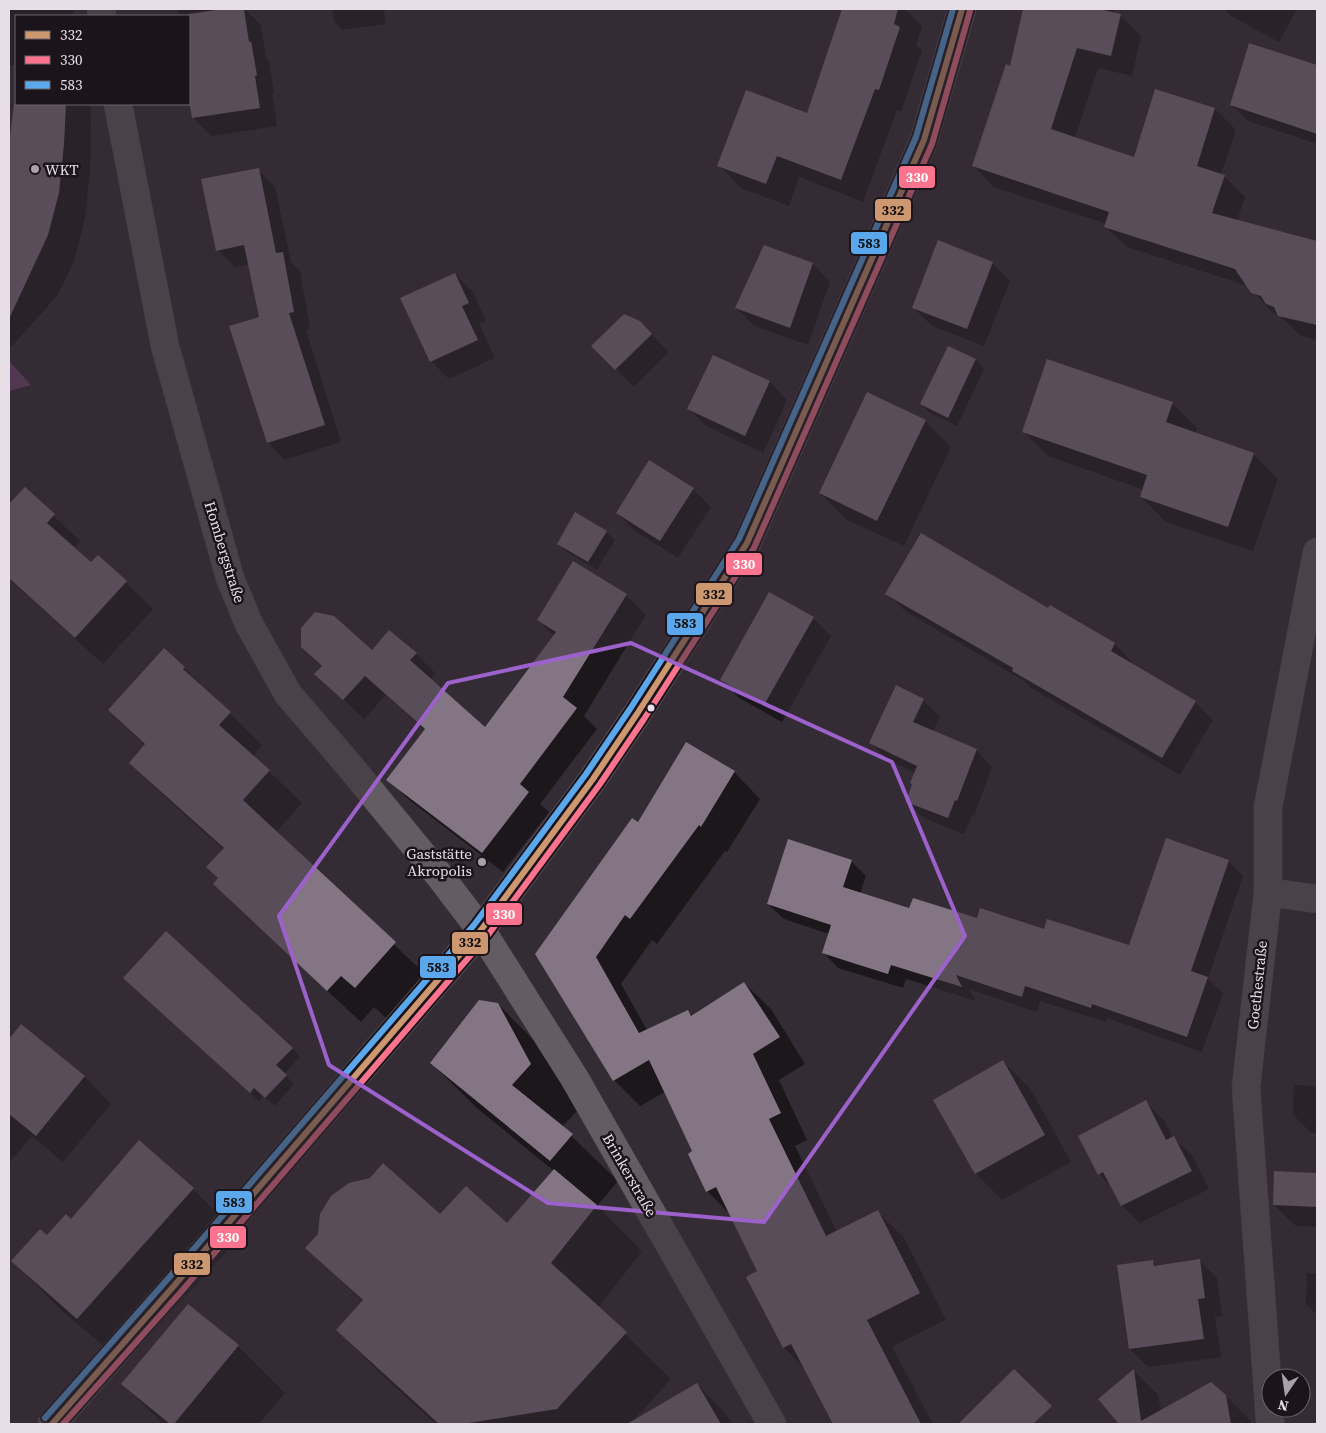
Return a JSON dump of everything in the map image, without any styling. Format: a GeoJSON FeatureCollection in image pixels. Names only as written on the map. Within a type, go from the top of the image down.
{"type":"FeatureCollection","features":[{"type":"Feature","properties":{"kind":"street"},"geometry":{"type":"LineString","coordinates":[[52,1424],[173,1287],[481,930],[638,714],[747,543],[924,140],[962,9]]}},
{"type":"Feature","properties":{"kind":"street","name":"Hombergstraße"},"geometry":{"type":"LineString","coordinates":[[118,105],[165,346],[230,578],[248,624],[288,694],[433,867],[481,930]]}},
{"type":"Feature","properties":{"kind":"street","name":"Goethestraße"},"geometry":{"type":"LineString","coordinates":[[1270,1421],[1246,1087],[1268,892],[1268,807],[1317,552]]}},
{"type":"Feature","properties":{"kind":"street"},"geometry":{"type":"LineString","coordinates":[[1268,892],[1317,899]]}},
{"type":"Feature","properties":{"kind":"street","name":"Brinkerstraße"},"geometry":{"type":"LineString","coordinates":[[481,930],[575,1079],[772,1424]]}},
{"type":"Feature","properties":{"kind":"highlighted area"},"geometry":{"type":"Polygon","coordinates":[[[631,643],[892,762],[965,936],[764,1222],[548,1203],[329,1065],[279,916],[448,683],[631,643]]]}},
{"type":"Feature","properties":{"kind":"shaded area"},"geometry":{"type":"Polygon","coordinates":[[[9,361],[31,385],[9,391],[9,361]]]}},
{"type":"Feature","properties":{"kind":"building"},"geometry":{"type":"Polygon","coordinates":[[[223,9],[244,9],[257,75],[255,76],[260,108],[192,118],[190,105],[189,14],[223,9]]]}},
{"type":"Feature","properties":{"kind":"building"},"geometry":{"type":"Polygon","coordinates":[[[842,9],[898,9],[894,24],[900,27],[879,90],[875,89],[841,180],[777,156],[766,184],[717,166],[746,90],[807,113],[842,9]]]}},
{"type":"Feature","properties":{"kind":"building"},"geometry":{"type":"Polygon","coordinates":[[[1023,9],[1099,9],[1121,14],[1111,56],[1077,48],[1051,129],[1134,157],[1155,89],[1215,108],[1197,166],[1225,175],[1212,213],[1317,241],[1317,325],[1278,316],[1274,307],[1266,304],[1261,296],[1251,293],[1235,269],[1104,227],[1109,212],[972,166],[1006,64],[1010,66],[1023,9]]]}},
{"type":"Feature","properties":{"kind":"building"},"geometry":{"type":"Polygon","coordinates":[[[1249,43],[1317,65],[1317,134],[1230,105],[1249,43]]]}},
{"type":"Feature","properties":{"kind":"building","name":"WKT"},"geometry":{"type":"Polygon","coordinates":[[[14,104],[66,105],[59,193],[48,235],[9,319],[9,145],[14,104]]]}},
{"type":"Feature","properties":{"kind":"building"},"geometry":{"type":"Polygon","coordinates":[[[259,168],[276,253],[283,252],[294,312],[289,313],[325,425],[267,443],[229,326],[259,317],[244,245],[216,251],[201,179],[259,168]]]}},
{"type":"Feature","properties":{"kind":"building"},"geometry":{"type":"Polygon","coordinates":[[[938,240],[993,262],[967,329],[912,308],[938,240]]]}},
{"type":"Feature","properties":{"kind":"building"},"geometry":{"type":"Polygon","coordinates":[[[764,245],[813,263],[790,328],[735,308],[764,245]]]}},
{"type":"Feature","properties":{"kind":"building"},"geometry":{"type":"Polygon","coordinates":[[[455,273],[469,303],[462,306],[478,340],[430,362],[400,298],[455,273]]]}},
{"type":"Feature","properties":{"kind":"building"},"geometry":{"type":"Polygon","coordinates":[[[624,314],[640,321],[652,334],[615,370],[591,346],[624,314]]]}},
{"type":"Feature","properties":{"kind":"building"},"geometry":{"type":"Polygon","coordinates":[[[948,346],[976,359],[948,418],[920,404],[948,346]]]}},
{"type":"Feature","properties":{"kind":"building"},"geometry":{"type":"Polygon","coordinates":[[[713,355],[770,381],[745,436],[687,409],[713,355]]]}},
{"type":"Feature","properties":{"kind":"building"},"geometry":{"type":"Polygon","coordinates":[[[1047,359],[1173,402],[1166,422],[1254,453],[1228,527],[1140,497],[1147,475],[1022,432],[1047,359]]]}},
{"type":"Feature","properties":{"kind":"building"},"geometry":{"type":"Polygon","coordinates":[[[867,392],[926,420],[877,521],[819,493],[867,392]]]}},
{"type":"Feature","properties":{"kind":"building"},"geometry":{"type":"Polygon","coordinates":[[[649,460],[694,488],[660,541],[616,513],[649,460]]]}},
{"type":"Feature","properties":{"kind":"building"},"geometry":{"type":"Polygon","coordinates":[[[25,487],[55,514],[47,523],[91,562],[98,555],[127,581],[75,638],[9,578],[9,504],[25,487]]]}},
{"type":"Feature","properties":{"kind":"building"},"geometry":{"type":"Polygon","coordinates":[[[575,512],[607,531],[588,562],[557,544],[575,512]]]}},
{"type":"Feature","properties":{"kind":"building"},"geometry":{"type":"Polygon","coordinates":[[[921,533],[1048,608],[1050,605],[1115,643],[1111,651],[1196,701],[1162,758],[1012,671],[1013,668],[885,594],[921,533]]]}},
{"type":"Feature","properties":{"kind":"building"},"geometry":{"type":"Polygon","coordinates":[[[573,561],[627,594],[563,697],[577,708],[520,784],[529,792],[482,853],[386,780],[425,729],[365,676],[343,700],[314,674],[322,666],[301,647],[301,628],[315,612],[334,616],[372,650],[389,630],[417,653],[410,660],[485,727],[556,632],[537,620],[573,561]]]}},
{"type":"Feature","properties":{"kind":"building"},"geometry":{"type":"Polygon","coordinates":[[[769,592],[814,617],[764,705],[720,680],[769,592]]]}},
{"type":"Feature","properties":{"kind":"building"},"geometry":{"type":"Polygon","coordinates":[[[164,648],[185,667],[183,669],[231,712],[219,725],[270,770],[243,800],[396,942],[355,988],[341,976],[327,991],[213,884],[218,878],[206,867],[224,848],[129,763],[145,744],[108,710],[164,648]]]}},
{"type":"Feature","properties":{"kind":"building"},"geometry":{"type":"Polygon","coordinates":[[[896,685],[924,699],[913,722],[977,749],[957,801],[955,800],[948,818],[906,802],[912,784],[910,783],[917,766],[869,743],[896,685]]]}},
{"type":"Feature","properties":{"kind":"building"},"geometry":{"type":"Polygon","coordinates":[[[686,742],[735,771],[701,827],[699,825],[630,919],[625,915],[596,957],[639,1033],[688,1010],[691,1016],[744,982],[780,1037],[753,1054],[781,1113],[769,1119],[826,1236],[878,1210],[920,1293],[867,1320],[921,1424],[833,1424],[791,1344],[783,1348],[746,1277],[757,1271],[716,1187],[706,1192],[688,1154],[692,1151],[649,1060],[613,1081],[535,954],[632,818],[638,822],[686,742]]]}},
{"type":"Feature","properties":{"kind":"building"},"geometry":{"type":"Polygon","coordinates":[[[1166,838],[1229,860],[1191,971],[1208,977],[1187,1037],[1092,1004],[1091,1008],[1025,986],[1022,997],[956,975],[962,987],[891,965],[888,974],[856,964],[822,953],[831,925],[767,904],[788,839],[852,860],[843,887],[909,908],[913,898],[977,918],[980,908],[1044,929],[1047,919],[1129,945],[1166,838]]]}},
{"type":"Feature","properties":{"kind":"building"},"geometry":{"type":"Polygon","coordinates":[[[166,931],[293,1048],[276,1065],[287,1075],[265,1098],[254,1088],[250,1093],[123,978],[166,931]]]}},
{"type":"Feature","properties":{"kind":"building"},"geometry":{"type":"Polygon","coordinates":[[[479,1000],[498,1003],[531,1064],[512,1085],[573,1134],[550,1161],[430,1063],[479,1000]]]}},
{"type":"Feature","properties":{"kind":"building"},"geometry":{"type":"Polygon","coordinates":[[[21,1024],[85,1076],[36,1136],[9,1114],[9,1039],[21,1024]]]}},
{"type":"Feature","properties":{"kind":"building"},"geometry":{"type":"Polygon","coordinates":[[[1003,1060],[1045,1135],[975,1174],[933,1100],[1003,1060]]]}},
{"type":"Feature","properties":{"kind":"building"},"geometry":{"type":"Polygon","coordinates":[[[1146,1100],[1166,1140],[1174,1136],[1192,1171],[1121,1206],[1103,1172],[1098,1175],[1078,1136],[1146,1100]]]}},
{"type":"Feature","properties":{"kind":"building"},"geometry":{"type":"Polygon","coordinates":[[[139,1140],[194,1188],[77,1319],[11,1261],[40,1229],[47,1235],[66,1214],[71,1219],[139,1140]]]}},
{"type":"Feature","properties":{"kind":"building"},"geometry":{"type":"Polygon","coordinates":[[[383,1163],[440,1214],[466,1186],[507,1223],[554,1169],[597,1205],[551,1263],[627,1332],[557,1409],[462,1424],[439,1424],[336,1330],[363,1300],[305,1248],[318,1234],[320,1214],[331,1196],[349,1183],[370,1178],[383,1163]]]}},
{"type":"Feature","properties":{"kind":"building"},"geometry":{"type":"Polygon","coordinates":[[[1274,1171],[1317,1173],[1317,1207],[1273,1205],[1274,1171]]]}},
{"type":"Feature","properties":{"kind":"building"},"geometry":{"type":"Polygon","coordinates":[[[1200,1259],[1205,1298],[1198,1299],[1204,1339],[1129,1349],[1117,1265],[1153,1260],[1154,1266],[1200,1259]]]}},
{"type":"Feature","properties":{"kind":"building"},"geometry":{"type":"Polygon","coordinates":[[[188,1304],[239,1345],[174,1424],[170,1424],[121,1384],[188,1304]]]}},
{"type":"Feature","properties":{"kind":"building"},"geometry":{"type":"Polygon","coordinates":[[[1014,1369],[1052,1406],[1033,1424],[958,1424],[1014,1369]]]}},
{"type":"Feature","properties":{"kind":"building"},"geometry":{"type":"Polygon","coordinates":[[[1134,1369],[1141,1421],[1211,1382],[1226,1395],[1231,1424],[1119,1424],[1098,1399],[1134,1369]]]}},
{"type":"Feature","properties":{"kind":"building"},"geometry":{"type":"Polygon","coordinates":[[[697,1383],[721,1424],[627,1424],[697,1383]]]}},
{"type":"Feature","properties":{"kind":"transit line","name":"583"},"geometry":{"type":"LineString","coordinates":[[45,1418],[474,925],[586,774],[630,709],[739,539],[916,137],[953,9]]}},
{"type":"Feature","properties":{"kind":"transit line","name":"332"},"geometry":{"type":"LineString","coordinates":[[52,1424],[173,1287],[481,930],[593,779],[747,543],[924,140],[962,9]]}},
{"type":"Feature","properties":{"kind":"transit line","name":"330"},"geometry":{"type":"LineString","coordinates":[[63,1424],[180,1293],[488,935],[600,784],[754,548],[932,144],[970,11]]}},
{"type":"Feature","properties":{"kind":"place","name":"WKT"},"geometry":{"type":"Point","coordinates":[35,169]}},
{"type":"Feature","properties":{"kind":"place","name":"Gaststätte Akropolis"},"geometry":{"type":"Point","coordinates":[482,862]}}]}
